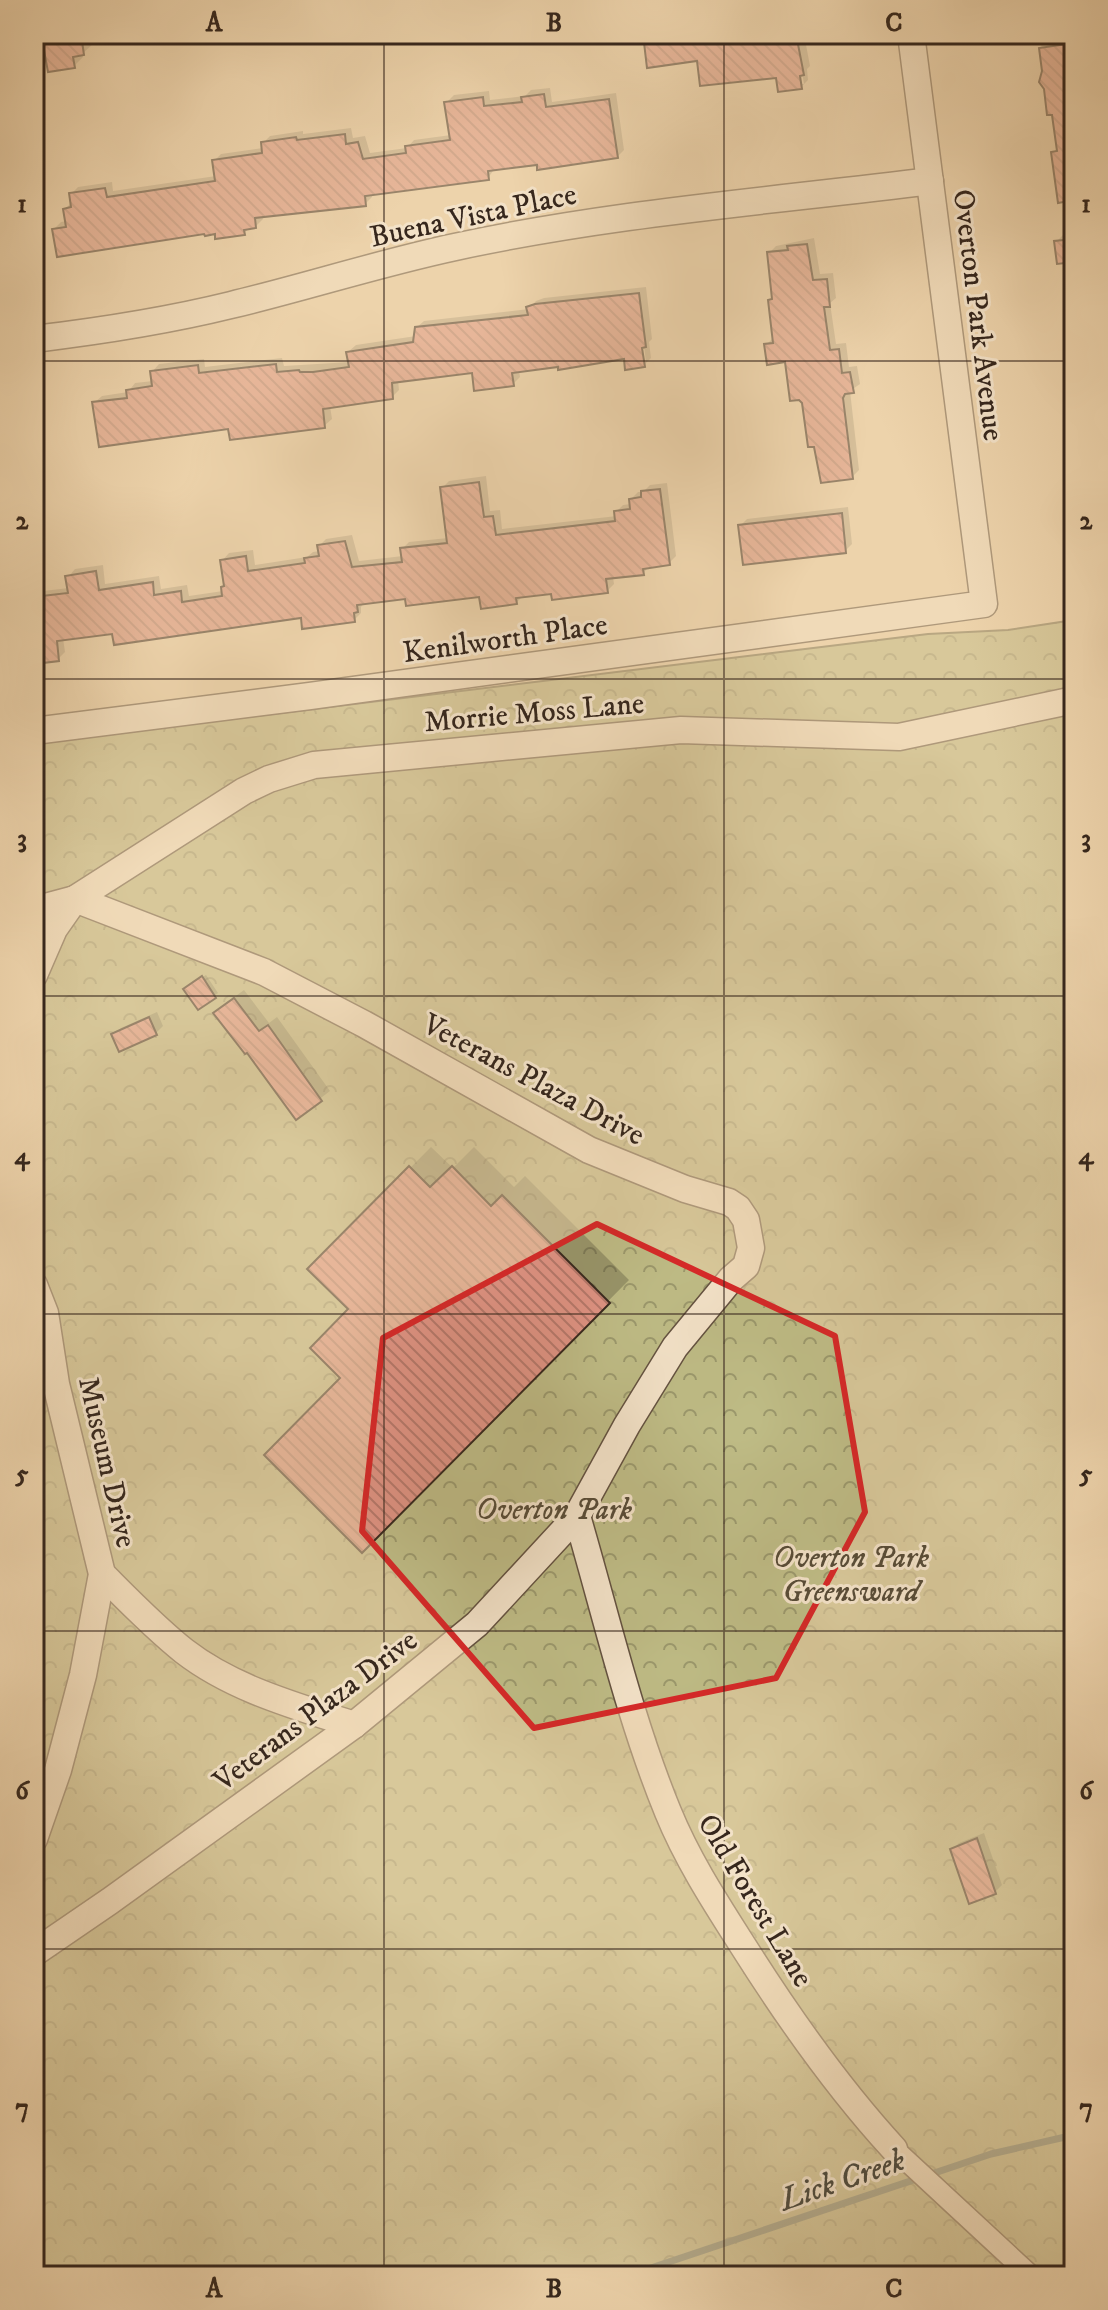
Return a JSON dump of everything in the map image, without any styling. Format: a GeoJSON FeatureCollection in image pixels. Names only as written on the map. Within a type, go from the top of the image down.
{"type":"FeatureCollection","features":[{"type":"Feature","properties":{"kind":"street","name":"Overton Park Avenue"},"geometry":{"type":"LineString","coordinates":[[911,34],[984,604]]}},
{"type":"Feature","properties":{"kind":"street","name":"Buena Vista Place"},"geometry":{"type":"LineString","coordinates":[[34,339],[130,327],[180,317],[453,247],[521,234],[586,223],[930,181]]}},
{"type":"Feature","properties":{"kind":"street","name":"Kenilworth Place"},"geometry":{"type":"LineString","coordinates":[[34,731],[984,604]]}},
{"type":"Feature","properties":{"kind":"street","name":"Morrie Moss Lane"},"geometry":{"type":"LineString","coordinates":[[34,910],[75,899],[244,791],[269,779],[314,765],[681,730],[899,737],[1074,700]]}},
{"type":"Feature","properties":{"kind":"street"},"geometry":{"type":"LineString","coordinates":[[34,975],[54,929],[75,899]]}},
{"type":"Feature","properties":{"kind":"street","name":"Veterans Plaza Drive"},"geometry":{"type":"LineString","coordinates":[[34,1953],[354,1725],[477,1624],[577,1516],[675,1347],[731,1279],[746,1266],[751,1248],[746,1220],[738,1208],[729,1202],[685,1189],[589,1150],[364,1024],[264,972],[75,899]]}},
{"type":"Feature","properties":{"kind":"street","name":"Museum Drive"},"geometry":{"type":"LineString","coordinates":[[34,1285],[45,1313],[56,1384],[102,1574],[79,1689],[58,1770],[34,1839]]}},
{"type":"Feature","properties":{"kind":"street","name":"Old Forest Lane"},"geometry":{"type":"LineString","coordinates":[[577,1516],[647,1759],[695,1869],[822,2065],[894,2149]]}},
{"type":"Feature","properties":{"kind":"street"},"geometry":{"type":"LineString","coordinates":[[102,1574],[186,1652],[228,1678],[269,1696],[354,1725]]}},
{"type":"Feature","properties":{"kind":"street"},"geometry":{"type":"LineString","coordinates":[[894,2149],[1031,2276]]}},
{"type":"Feature","properties":{"kind":"highlighted area"},"geometry":{"type":"Polygon","coordinates":[[[597,1224],[835,1336],[865,1512],[776,1678],[534,1728],[362,1531],[383,1338],[597,1224]]]}},
{"type":"Feature","properties":{"kind":"green space","name":"Overton Park"},"geometry":{"type":"Polygon","coordinates":[[[1074,620],[1074,2276],[34,2276],[34,743],[928,634],[1008,630],[1074,620]]]}},
{"type":"Feature","properties":{"kind":"building"},"geometry":{"type":"Polygon","coordinates":[[[41,34],[81,34],[84,55],[73,57],[75,68],[48,72],[41,34]]]}},
{"type":"Feature","properties":{"kind":"building"},"geometry":{"type":"Polygon","coordinates":[[[643,34],[689,34],[689,37],[796,34],[804,75],[800,76],[802,89],[778,92],[776,78],[700,86],[697,61],[647,68],[643,34]]]}},
{"type":"Feature","properties":{"kind":"building"},"geometry":{"type":"Polygon","coordinates":[[[1074,43],[1074,200],[1058,203],[1051,152],[1057,151],[1052,115],[1047,115],[1044,89],[1039,82],[1042,71],[1039,48],[1074,43]]]}},
{"type":"Feature","properties":{"kind":"building"},"geometry":{"type":"Polygon","coordinates":[[[544,94],[546,107],[609,99],[618,158],[537,170],[537,165],[488,171],[489,180],[365,196],[366,206],[255,218],[256,228],[244,230],[245,235],[215,239],[215,234],[204,234],[57,257],[52,229],[66,227],[63,209],[71,207],[69,193],[105,188],[107,197],[215,181],[212,160],[262,153],[261,142],[296,137],[297,140],[345,134],[346,144],[358,142],[363,159],[406,153],[405,146],[450,140],[444,102],[483,97],[484,106],[522,102],[521,97],[544,94]]]}},
{"type":"Feature","properties":{"kind":"building"},"geometry":{"type":"Polygon","coordinates":[[[1074,239],[1074,262],[1057,264],[1054,241],[1074,239]]]}},
{"type":"Feature","properties":{"kind":"building"},"geometry":{"type":"Polygon","coordinates":[[[807,244],[813,280],[827,279],[830,307],[824,307],[830,350],[839,349],[842,373],[850,372],[854,393],[845,394],[843,398],[853,479],[821,483],[814,447],[808,447],[802,403],[799,400],[790,401],[785,362],[767,365],[764,344],[773,343],[767,252],[807,244]]]}},
{"type":"Feature","properties":{"kind":"building"},"geometry":{"type":"Polygon","coordinates":[[[639,293],[646,347],[642,348],[645,367],[625,370],[624,359],[558,370],[558,367],[512,373],[514,386],[474,391],[472,373],[392,383],[393,399],[323,409],[325,428],[230,440],[228,429],[99,447],[92,402],[127,398],[126,390],[152,386],[150,371],[198,365],[199,373],[276,364],[277,372],[313,372],[349,367],[346,352],[413,342],[415,327],[528,315],[526,307],[535,304],[639,293]]]}},
{"type":"Feature","properties":{"kind":"building"},"geometry":{"type":"Polygon","coordinates":[[[479,482],[484,517],[493,516],[496,535],[615,521],[614,511],[630,509],[629,499],[641,497],[641,491],[660,489],[670,565],[643,569],[644,575],[606,579],[608,593],[552,600],[551,594],[516,598],[517,604],[481,609],[479,597],[406,606],[405,599],[357,605],[355,622],[302,629],[301,618],[114,645],[112,634],[57,641],[59,661],[34,664],[34,597],[68,593],[65,576],[96,571],[99,590],[153,582],[154,595],[181,591],[182,602],[222,596],[221,587],[224,586],[220,560],[246,556],[248,571],[305,563],[304,558],[319,556],[317,545],[345,541],[352,567],[402,562],[400,548],[447,543],[440,487],[479,482]]]}},
{"type":"Feature","properties":{"kind":"building"},"geometry":{"type":"Polygon","coordinates":[[[842,513],[846,553],[743,565],[738,525],[842,513]]]}},
{"type":"Feature","properties":{"kind":"building"},"geometry":{"type":"Polygon","coordinates":[[[202,976],[216,998],[198,1010],[183,989],[202,976]]]}},
{"type":"Feature","properties":{"kind":"building"},"geometry":{"type":"Polygon","coordinates":[[[234,998],[259,1031],[268,1025],[322,1101],[296,1120],[213,1013],[234,998]]]}},
{"type":"Feature","properties":{"kind":"building"},"geometry":{"type":"Polygon","coordinates":[[[149,1017],[157,1035],[119,1052],[111,1034],[149,1017]]]}},
{"type":"Feature","properties":{"kind":"building"},"geometry":{"type":"Polygon","coordinates":[[[409,1166],[430,1187],[452,1166],[491,1206],[502,1195],[610,1303],[362,1553],[264,1455],[340,1378],[310,1348],[348,1309],[307,1269],[409,1166]]]}},
{"type":"Feature","properties":{"kind":"building"},"geometry":{"type":"Polygon","coordinates":[[[977,1838],[996,1894],[969,1904],[950,1849],[977,1838]]]}},
{"type":"Feature","properties":{"kind":"waterway","name":"Lick Creek"},"geometry":{"type":"LineString","coordinates":[[627,2276],[991,2154],[1074,2135]]}},
{"type":"Feature","properties":{"kind":"park label","name":"Overton Park Greensward"},"geometry":{"type":"Point","coordinates":[851,1574]}}]}
